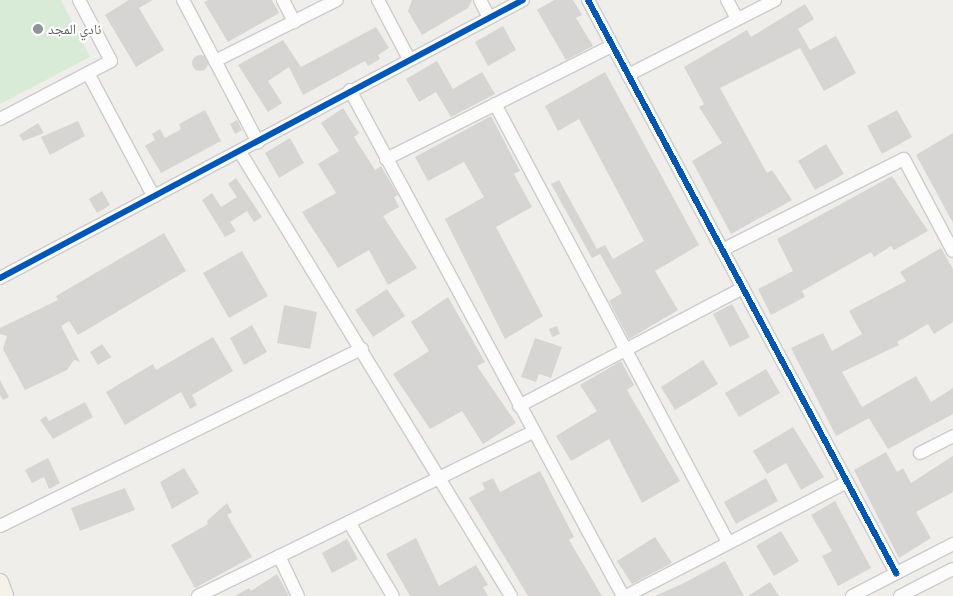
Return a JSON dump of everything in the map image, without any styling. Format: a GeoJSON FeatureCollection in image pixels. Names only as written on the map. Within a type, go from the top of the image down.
{"type":"FeatureCollection","features":[{"type":"Feature","properties":{"kind":"main road"},"geometry":{"type":"LineString","coordinates":[[0,582],[5,596]]}},
{"type":"Feature","properties":{"kind":"street"},"geometry":{"type":"LineString","coordinates":[[0,119],[111,61],[79,0]]}},
{"type":"Feature","properties":{"kind":"street"},"geometry":{"type":"LineString","coordinates":[[183,0],[258,142]]}},
{"type":"Feature","properties":{"kind":"street"},"geometry":{"type":"LineString","coordinates":[[283,0],[294,22]]}},
{"type":"Feature","properties":{"kind":"street"},"geometry":{"type":"LineString","coordinates":[[215,61],[337,0]]}},
{"type":"Feature","properties":{"kind":"street"},"geometry":{"type":"LineString","coordinates":[[378,0],[409,59]]}},
{"type":"Feature","properties":{"kind":"street"},"geometry":{"type":"LineString","coordinates":[[480,0],[489,18]]}},
{"type":"Feature","properties":{"kind":"street"},"geometry":{"type":"LineString","coordinates":[[0,278],[240,152],[350,90],[523,0]]}},
{"type":"Feature","properties":{"kind":"street"},"geometry":{"type":"LineString","coordinates":[[588,0],[896,573]]}},
{"type":"Feature","properties":{"kind":"street"},"geometry":{"type":"LineString","coordinates":[[727,0],[737,19]]}},
{"type":"Feature","properties":{"kind":"street"},"geometry":{"type":"LineString","coordinates":[[628,75],[775,0]]}},
{"type":"Feature","properties":{"kind":"street"},"geometry":{"type":"LineString","coordinates":[[386,159],[612,46]]}},
{"type":"Feature","properties":{"kind":"street"},"geometry":{"type":"LineString","coordinates":[[88,73],[154,197]]}},
{"type":"Feature","properties":{"kind":"street"},"geometry":{"type":"LineString","coordinates":[[350,90],[533,432],[624,596],[847,482]]}},
{"type":"Feature","properties":{"kind":"street"},"geometry":{"type":"LineString","coordinates":[[495,104],[628,350],[728,543]]}},
{"type":"Feature","properties":{"kind":"street"},"geometry":{"type":"LineString","coordinates":[[240,152],[441,477],[511,596]]}},
{"type":"Feature","properties":{"kind":"street"},"geometry":{"type":"LineString","coordinates":[[722,250],[904,159],[953,251]]}},
{"type":"Feature","properties":{"kind":"street"},"geometry":{"type":"LineString","coordinates":[[519,406],[743,288]]}},
{"type":"Feature","properties":{"kind":"street"},"geometry":{"type":"LineString","coordinates":[[0,526],[362,349]]}},
{"type":"Feature","properties":{"kind":"street"},"geometry":{"type":"LineString","coordinates":[[198,596],[533,432]]}},
{"type":"Feature","properties":{"kind":"street"},"geometry":{"type":"LineString","coordinates":[[920,453],[953,436]]}},
{"type":"Feature","properties":{"kind":"street"},"geometry":{"type":"LineString","coordinates":[[349,522],[394,596]]}},
{"type":"Feature","properties":{"kind":"street"},"geometry":{"type":"LineString","coordinates":[[852,596],[953,544]]}},
{"type":"Feature","properties":{"kind":"street"},"geometry":{"type":"LineString","coordinates":[[279,556],[298,596]]}},
{"type":"Feature","properties":{"kind":"street"},"geometry":{"type":"LineString","coordinates":[[900,596],[953,568]]}},
{"type":"Feature","properties":{"kind":"green space","name":"نادي المجد"},"geometry":{"type":"Polygon","coordinates":[[[0,0],[61,0],[90,57],[0,104],[0,0]]]}},
{"type":"Feature","properties":{"kind":"building"},"geometry":{"type":"Polygon","coordinates":[[[129,0],[153,0],[139,8],[164,50],[136,67],[105,15],[129,0]]]}},
{"type":"Feature","properties":{"kind":"building"},"geometry":{"type":"Polygon","coordinates":[[[208,0],[272,0],[279,13],[228,42],[204,2],[208,0]]]}},
{"type":"Feature","properties":{"kind":"building"},"geometry":{"type":"Polygon","coordinates":[[[412,0],[472,0],[468,8],[422,35],[408,11],[412,0]]]}},
{"type":"Feature","properties":{"kind":"building"},"geometry":{"type":"Polygon","coordinates":[[[554,0],[573,0],[582,15],[576,18],[593,46],[566,60],[537,10],[554,0]]]}},
{"type":"Feature","properties":{"kind":"building"},"geometry":{"type":"Polygon","coordinates":[[[805,4],[814,19],[798,29],[810,50],[836,36],[856,73],[824,91],[800,48],[720,88],[767,173],[772,170],[792,200],[731,234],[692,161],[722,143],[699,107],[704,104],[684,67],[747,30],[751,37],[805,4]]]}},
{"type":"Feature","properties":{"kind":"building"},"geometry":{"type":"Polygon","coordinates":[[[503,26],[516,50],[488,66],[475,42],[503,26]]]}},
{"type":"Feature","properties":{"kind":"building"},"geometry":{"type":"Polygon","coordinates":[[[376,27],[389,48],[378,55],[380,59],[368,66],[365,61],[303,95],[289,67],[268,81],[282,103],[268,112],[238,65],[283,40],[301,67],[376,27]]]}},
{"type":"Feature","properties":{"kind":"building"},"geometry":{"type":"Polygon","coordinates":[[[200,55],[208,63],[200,71],[192,63],[200,55]]]}},
{"type":"Feature","properties":{"kind":"building"},"geometry":{"type":"Polygon","coordinates":[[[437,61],[453,89],[482,72],[495,94],[451,117],[436,92],[419,102],[406,79],[437,61]]]}},
{"type":"Feature","properties":{"kind":"building"},"geometry":{"type":"Polygon","coordinates":[[[605,72],[699,245],[655,271],[678,310],[629,339],[609,301],[622,293],[600,254],[592,258],[551,184],[559,180],[597,249],[605,245],[613,259],[644,241],[579,119],[558,131],[545,106],[605,72]]]}},
{"type":"Feature","properties":{"kind":"building"},"geometry":{"type":"Polygon","coordinates":[[[343,108],[359,133],[354,137],[375,170],[381,166],[398,195],[394,197],[399,207],[383,216],[417,268],[388,285],[369,250],[338,268],[302,212],[336,193],[318,164],[339,151],[321,123],[343,108]]]}},
{"type":"Feature","properties":{"kind":"building"},"geometry":{"type":"Polygon","coordinates":[[[205,110],[221,141],[161,173],[145,146],[155,140],[152,134],[160,129],[165,138],[181,129],[179,124],[205,110]]]}},
{"type":"Feature","properties":{"kind":"building"},"geometry":{"type":"Polygon","coordinates":[[[897,110],[912,137],[882,154],[867,126],[897,110]]]}},
{"type":"Feature","properties":{"kind":"building"},"geometry":{"type":"Polygon","coordinates":[[[491,116],[520,171],[514,174],[532,207],[496,227],[543,316],[505,339],[445,219],[484,197],[464,162],[428,181],[415,157],[491,116]]]}},
{"type":"Feature","properties":{"kind":"building"},"geometry":{"type":"Polygon","coordinates":[[[237,120],[242,130],[235,134],[230,124],[237,120]]]}},
{"type":"Feature","properties":{"kind":"building"},"geometry":{"type":"Polygon","coordinates":[[[78,121],[85,136],[50,155],[41,137],[78,121]]]}},
{"type":"Feature","properties":{"kind":"building"},"geometry":{"type":"Polygon","coordinates":[[[38,123],[44,133],[23,141],[19,135],[38,123]]]}},
{"type":"Feature","properties":{"kind":"building"},"geometry":{"type":"Polygon","coordinates":[[[953,133],[953,223],[916,155],[953,133]]]}},
{"type":"Feature","properties":{"kind":"building"},"geometry":{"type":"Polygon","coordinates":[[[290,138],[304,163],[279,178],[265,153],[290,138]]]}},
{"type":"Feature","properties":{"kind":"building"},"geometry":{"type":"Polygon","coordinates":[[[826,144],[844,174],[815,190],[798,161],[826,144]]]}},
{"type":"Feature","properties":{"kind":"building"},"geometry":{"type":"Polygon","coordinates":[[[892,176],[928,231],[894,250],[891,246],[874,257],[871,252],[802,291],[805,297],[771,315],[758,289],[793,271],[777,239],[892,176]]]}},
{"type":"Feature","properties":{"kind":"building"},"geometry":{"type":"Polygon","coordinates":[[[236,178],[262,217],[254,222],[247,211],[230,222],[236,231],[225,237],[202,200],[212,193],[221,207],[237,197],[228,184],[236,178]]]}},
{"type":"Feature","properties":{"kind":"building"},"geometry":{"type":"Polygon","coordinates":[[[102,191],[110,205],[97,213],[89,199],[102,191]]]}},
{"type":"Feature","properties":{"kind":"building"},"geometry":{"type":"Polygon","coordinates":[[[164,233],[186,271],[78,335],[69,321],[61,326],[80,362],[74,360],[67,370],[25,390],[3,349],[7,336],[0,334],[0,328],[58,300],[56,296],[164,233]]]}},
{"type":"Feature","properties":{"kind":"building"},"geometry":{"type":"Polygon","coordinates":[[[941,248],[953,269],[953,322],[934,334],[928,324],[897,342],[899,345],[842,372],[862,407],[916,376],[931,402],[953,388],[953,414],[888,449],[869,418],[836,436],[791,348],[823,333],[832,351],[862,334],[849,311],[906,281],[900,272],[941,248]]]}},
{"type":"Feature","properties":{"kind":"building"},"geometry":{"type":"Polygon","coordinates":[[[242,251],[268,296],[229,318],[203,273],[242,251]]]}},
{"type":"Feature","properties":{"kind":"building"},"geometry":{"type":"Polygon","coordinates":[[[387,289],[405,316],[373,337],[355,310],[387,289]]]}},
{"type":"Feature","properties":{"kind":"building"},"geometry":{"type":"Polygon","coordinates":[[[448,297],[485,362],[477,366],[516,423],[483,444],[462,411],[430,429],[393,374],[429,351],[411,322],[448,297]]]}},
{"type":"Feature","properties":{"kind":"building"},"geometry":{"type":"Polygon","coordinates":[[[732,304],[750,337],[730,347],[713,314],[732,304]]]}},
{"type":"Feature","properties":{"kind":"building"},"geometry":{"type":"Polygon","coordinates":[[[284,305],[317,312],[310,349],[277,343],[284,305]]]}},
{"type":"Feature","properties":{"kind":"building"},"geometry":{"type":"Polygon","coordinates":[[[252,325],[267,352],[244,365],[230,338],[252,325]]]}},
{"type":"Feature","properties":{"kind":"building"},"geometry":{"type":"Polygon","coordinates":[[[557,326],[560,334],[552,337],[549,329],[557,326]]]}},
{"type":"Feature","properties":{"kind":"building"},"geometry":{"type":"Polygon","coordinates":[[[213,337],[233,371],[192,395],[197,405],[190,409],[181,392],[125,425],[106,392],[153,364],[156,370],[213,337]]]}},
{"type":"Feature","properties":{"kind":"building"},"geometry":{"type":"Polygon","coordinates":[[[535,338],[562,347],[551,378],[539,374],[536,382],[521,377],[535,338]]]}},
{"type":"Feature","properties":{"kind":"building"},"geometry":{"type":"Polygon","coordinates":[[[102,344],[111,357],[98,365],[90,352],[102,344]]]}},
{"type":"Feature","properties":{"kind":"building"},"geometry":{"type":"Polygon","coordinates":[[[703,360],[718,384],[675,410],[661,387],[703,360]]]}},
{"type":"Feature","properties":{"kind":"building"},"geometry":{"type":"Polygon","coordinates":[[[621,361],[634,385],[627,390],[680,481],[642,503],[609,439],[571,461],[556,436],[597,411],[580,385],[621,361]]]}},
{"type":"Feature","properties":{"kind":"building"},"geometry":{"type":"Polygon","coordinates":[[[766,369],[780,393],[739,417],[725,393],[766,369]]]}},
{"type":"Feature","properties":{"kind":"building"},"geometry":{"type":"Polygon","coordinates":[[[0,380],[9,397],[3,400],[0,395],[0,380]]]}},
{"type":"Feature","properties":{"kind":"building"},"geometry":{"type":"Polygon","coordinates":[[[85,402],[93,417],[53,439],[40,420],[46,416],[49,421],[85,402]]]}},
{"type":"Feature","properties":{"kind":"building"},"geometry":{"type":"Polygon","coordinates":[[[793,427],[824,477],[801,490],[786,463],[767,474],[753,451],[793,427]]]}},
{"type":"Feature","properties":{"kind":"building"},"geometry":{"type":"Polygon","coordinates":[[[886,452],[897,472],[903,468],[911,483],[953,456],[953,492],[916,512],[931,538],[899,558],[854,470],[886,452]]]}},
{"type":"Feature","properties":{"kind":"building"},"geometry":{"type":"Polygon","coordinates":[[[48,458],[60,483],[49,489],[44,477],[32,483],[25,470],[48,458]]]}},
{"type":"Feature","properties":{"kind":"building"},"geometry":{"type":"Polygon","coordinates":[[[184,468],[199,493],[172,509],[160,482],[184,468]]]}},
{"type":"Feature","properties":{"kind":"building"},"geometry":{"type":"Polygon","coordinates":[[[540,471],[574,537],[569,540],[602,596],[528,596],[469,498],[485,489],[482,483],[493,478],[500,492],[540,471]]]}},
{"type":"Feature","properties":{"kind":"building"},"geometry":{"type":"Polygon","coordinates":[[[766,478],[778,501],[736,524],[724,502],[766,478]]]}},
{"type":"Feature","properties":{"kind":"building"},"geometry":{"type":"Polygon","coordinates":[[[125,488],[135,510],[80,531],[71,508],[125,488]]]}},
{"type":"Feature","properties":{"kind":"building"},"geometry":{"type":"Polygon","coordinates":[[[835,501],[871,568],[838,586],[822,556],[832,551],[811,515],[835,501]]]}},
{"type":"Feature","properties":{"kind":"building"},"geometry":{"type":"Polygon","coordinates":[[[227,503],[232,512],[227,515],[252,557],[195,588],[171,545],[208,524],[207,521],[227,503]]]}},
{"type":"Feature","properties":{"kind":"building"},"geometry":{"type":"Polygon","coordinates":[[[781,531],[799,561],[774,576],[756,546],[781,531]]]}},
{"type":"Feature","properties":{"kind":"building"},"geometry":{"type":"Polygon","coordinates":[[[655,537],[672,563],[632,584],[617,561],[655,537]]]}},
{"type":"Feature","properties":{"kind":"building"},"geometry":{"type":"Polygon","coordinates":[[[416,538],[439,586],[476,565],[488,585],[483,587],[488,596],[410,596],[386,554],[416,538]]]}},
{"type":"Feature","properties":{"kind":"building"},"geometry":{"type":"Polygon","coordinates":[[[347,539],[358,559],[332,573],[322,553],[347,539]]]}},
{"type":"Feature","properties":{"kind":"building"},"geometry":{"type":"Polygon","coordinates":[[[725,561],[744,596],[655,596],[682,584],[725,561]]]}},
{"type":"Feature","properties":{"kind":"building"},"geometry":{"type":"Polygon","coordinates":[[[277,574],[289,596],[235,596],[249,588],[251,591],[277,574]]]}},
{"type":"Feature","properties":{"kind":"building"},"geometry":{"type":"Polygon","coordinates":[[[770,582],[779,596],[748,596],[770,582]]]}},
{"type":"Feature","properties":{"kind":"cycle path"},"geometry":{"type":"LineString","coordinates":[[0,278],[523,0]]}},
{"type":"Feature","properties":{"kind":"cycle path"},"geometry":{"type":"LineString","coordinates":[[588,0],[896,573]]}},
{"type":"Feature","properties":{"kind":"place","name":"نادي المجد"},"geometry":{"type":"Point","coordinates":[38,29]}}]}
